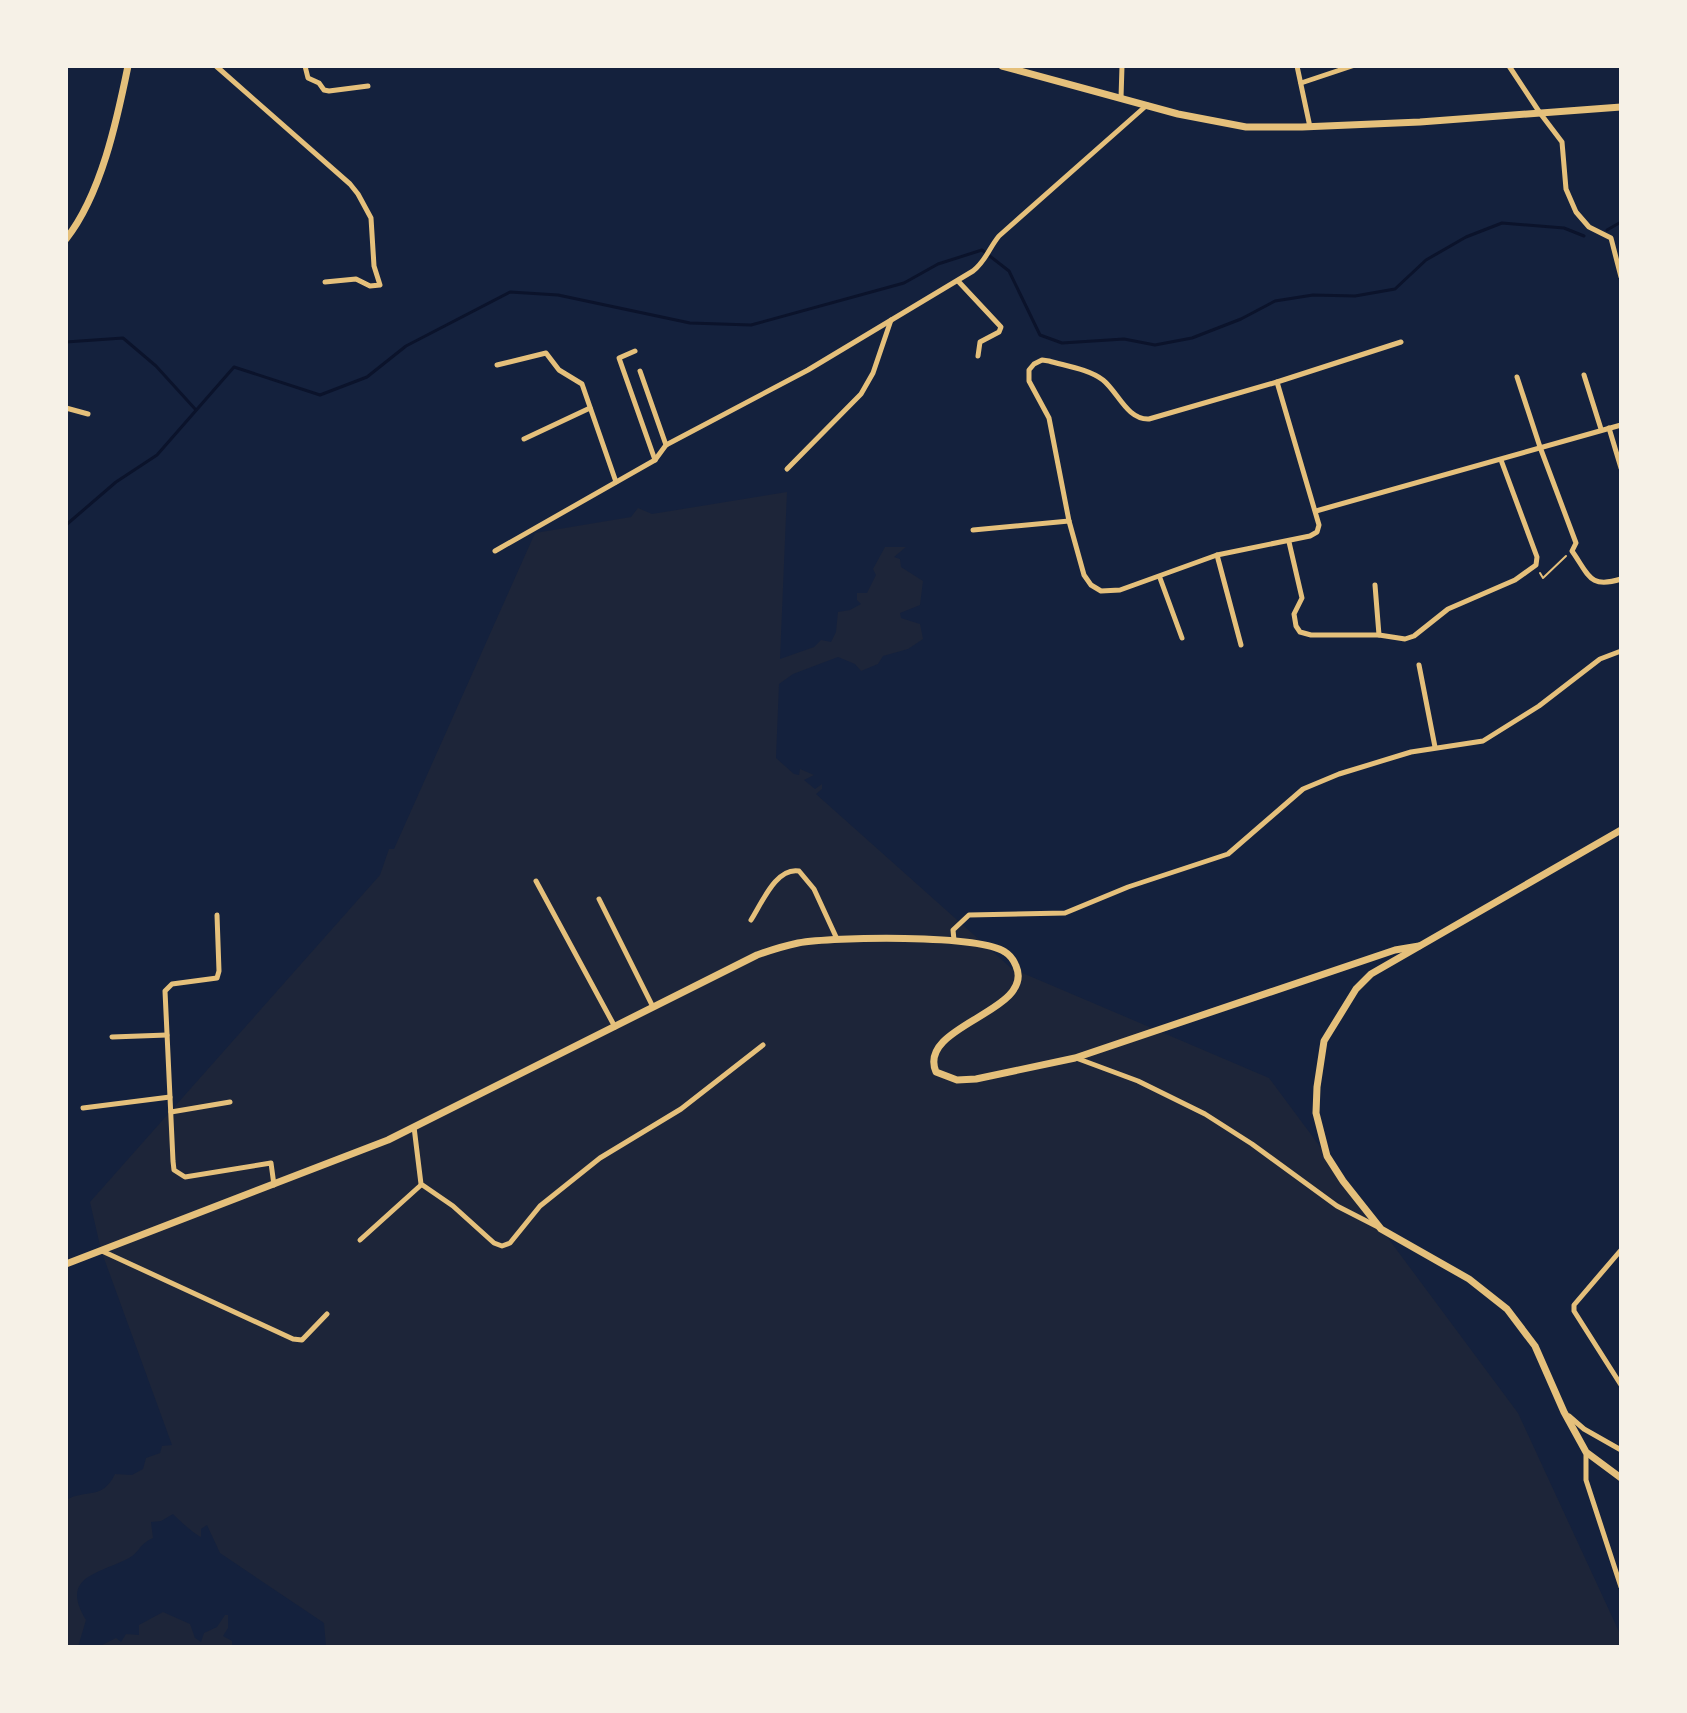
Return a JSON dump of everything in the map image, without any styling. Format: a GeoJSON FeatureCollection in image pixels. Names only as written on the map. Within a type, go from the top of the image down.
{"type":"FeatureCollection","features":[{"type":"Feature","properties":{"kind":"street"},"geometry":{"type":"LineString","coordinates":[[66,239],[78,224],[95,185],[128,66]]}},
{"type":"Feature","properties":{"kind":"street"},"geometry":{"type":"LineString","coordinates":[[216,66],[350,184],[371,218],[374,266],[380,285],[370,286],[356,279],[325,282]]}},
{"type":"Feature","properties":{"kind":"street"},"geometry":{"type":"LineString","coordinates":[[305,66],[308,78],[319,83],[324,90],[368,86]]}},
{"type":"Feature","properties":{"kind":"street"},"geometry":{"type":"LineString","coordinates":[[1002,66],[1147,105],[1246,127],[1310,127],[1621,107]]}},
{"type":"Feature","properties":{"kind":"street"},"geometry":{"type":"LineString","coordinates":[[1121,98],[1122,66]]}},
{"type":"Feature","properties":{"kind":"street"},"geometry":{"type":"LineString","coordinates":[[1297,66],[1310,127]]}},
{"type":"Feature","properties":{"kind":"street"},"geometry":{"type":"LineString","coordinates":[[1301,83],[1352,66]]}},
{"type":"Feature","properties":{"kind":"street"},"geometry":{"type":"LineString","coordinates":[[1509,66],[1562,142],[1566,189],[1576,212],[1589,227],[1611,238],[1621,277]]}},
{"type":"Feature","properties":{"kind":"street"},"geometry":{"type":"LineString","coordinates":[[495,551],[655,460],[666,445],[808,370],[958,281],[982,264],[992,244],[1147,105]]}},
{"type":"Feature","properties":{"kind":"street"},"geometry":{"type":"LineString","coordinates":[[958,281],[1001,327],[999,332],[980,342],[978,356]]}},
{"type":"Feature","properties":{"kind":"street"},"geometry":{"type":"LineString","coordinates":[[787,469],[861,394],[873,373],[891,320]]}},
{"type":"Feature","properties":{"kind":"street"},"geometry":{"type":"LineString","coordinates":[[1277,382],[1316,511],[1317,532],[1289,542],[1217,555],[1120,590],[1101,591],[1091,585],[1084,575],[1069,521],[1049,418],[1029,381],[1029,370],[1034,364],[1042,360],[1103,380],[1141,419],[1277,382],[1401,342]]}},
{"type":"Feature","properties":{"kind":"street"},"geometry":{"type":"LineString","coordinates":[[635,351],[619,358],[655,460]]}},
{"type":"Feature","properties":{"kind":"street"},"geometry":{"type":"LineString","coordinates":[[497,365],[546,353],[559,370],[582,384],[617,482]]}},
{"type":"Feature","properties":{"kind":"street"},"geometry":{"type":"LineString","coordinates":[[640,371],[666,445]]}},
{"type":"Feature","properties":{"kind":"street"},"geometry":{"type":"LineString","coordinates":[[1584,375],[1601,429]]}},
{"type":"Feature","properties":{"kind":"street"},"geometry":{"type":"LineString","coordinates":[[1517,377],[1576,543],[1572,551],[1596,582],[1603,585],[1621,579]]}},
{"type":"Feature","properties":{"kind":"street"},"geometry":{"type":"LineString","coordinates":[[66,408],[88,414]]}},
{"type":"Feature","properties":{"kind":"street"},"geometry":{"type":"LineString","coordinates":[[524,439],[590,408]]}},
{"type":"Feature","properties":{"kind":"street"},"geometry":{"type":"LineString","coordinates":[[1316,511],[1621,425]]}},
{"type":"Feature","properties":{"kind":"street"},"geometry":{"type":"LineString","coordinates":[[1609,428],[1621,468]]}},
{"type":"Feature","properties":{"kind":"street"},"geometry":{"type":"LineString","coordinates":[[1289,542],[1302,598],[1294,614],[1300,632],[1405,639],[1414,636],[1448,609],[1515,580],[1536,565],[1537,557],[1501,460]]}},
{"type":"Feature","properties":{"kind":"street"},"geometry":{"type":"LineString","coordinates":[[973,530],[1069,521]]}},
{"type":"Feature","properties":{"kind":"street"},"geometry":{"type":"LineString","coordinates":[[1217,555],[1241,645]]}},
{"type":"Feature","properties":{"kind":"street"},"geometry":{"type":"LineString","coordinates":[[1160,578],[1182,638]]}},
{"type":"Feature","properties":{"kind":"street"},"geometry":{"type":"LineString","coordinates":[[1375,585],[1379,635]]}},
{"type":"Feature","properties":{"kind":"street"},"geometry":{"type":"LineString","coordinates":[[954,940],[953,930],[969,915],[1065,913],[1128,887],[1228,854],[1303,789],[1339,774],[1435,747],[1483,741],[1539,706],[1600,659],[1621,651]]}},
{"type":"Feature","properties":{"kind":"street"},"geometry":{"type":"LineString","coordinates":[[1419,665],[1435,747]]}},
{"type":"Feature","properties":{"kind":"street"},"geometry":{"type":"LineString","coordinates":[[1381,1229],[1327,1156],[1316,1113],[1319,1064],[1324,1041],[1335,1020],[1356,989],[1371,974],[1621,830]]}},
{"type":"Feature","properties":{"kind":"street"},"geometry":{"type":"LineString","coordinates":[[751,920],[780,875],[792,870],[799,871],[814,889],[838,940]]}},
{"type":"Feature","properties":{"kind":"street"},"geometry":{"type":"LineString","coordinates":[[536,881],[615,1027]]}},
{"type":"Feature","properties":{"kind":"street"},"geometry":{"type":"LineString","coordinates":[[599,899],[653,1007]]}},
{"type":"Feature","properties":{"kind":"street"},"geometry":{"type":"LineString","coordinates":[[217,915],[217,978],[166,987],[173,1161],[179,1174],[185,1177],[271,1163],[274,1185]]}},
{"type":"Feature","properties":{"kind":"street"},"geometry":{"type":"LineString","coordinates":[[66,1264],[388,1140],[757,955],[802,943],[954,940],[1005,952],[1016,967],[1019,978],[1017,986],[937,1048],[933,1064],[936,1072],[957,1080],[976,1079],[1075,1058],[1395,950],[1419,946]]}},
{"type":"Feature","properties":{"kind":"street"},"geometry":{"type":"LineString","coordinates":[[112,1037],[167,1035]]}},
{"type":"Feature","properties":{"kind":"street"},"geometry":{"type":"LineString","coordinates":[[414,1127],[421,1184],[453,1206],[494,1243],[502,1246],[510,1243],[540,1206],[600,1158],[681,1109],[763,1045]]}},
{"type":"Feature","properties":{"kind":"street"},"geometry":{"type":"LineString","coordinates":[[1075,1058],[1138,1081],[1205,1114],[1337,1206],[1469,1279],[1507,1309],[1535,1346],[1564,1412],[1586,1452],[1621,1478]]}},
{"type":"Feature","properties":{"kind":"street"},"geometry":{"type":"LineString","coordinates":[[83,1108],[170,1097]]}},
{"type":"Feature","properties":{"kind":"street"},"geometry":{"type":"LineString","coordinates":[[171,1112],[230,1102]]}},
{"type":"Feature","properties":{"kind":"street"},"geometry":{"type":"LineString","coordinates":[[360,1240],[421,1184]]}},
{"type":"Feature","properties":{"kind":"street"},"geometry":{"type":"LineString","coordinates":[[101,1250],[293,1339],[302,1340],[327,1314]]}},
{"type":"Feature","properties":{"kind":"street"},"geometry":{"type":"LineString","coordinates":[[1621,1250],[1574,1305],[1578,1321],[1621,1385]]}},
{"type":"Feature","properties":{"kind":"street"},"geometry":{"type":"LineString","coordinates":[[1564,1412],[1584,1429],[1621,1450]]}},
{"type":"Feature","properties":{"kind":"street"},"geometry":{"type":"LineString","coordinates":[[1586,1452],[1586,1480],[1621,1587]]}},
{"type":"Feature","properties":{"kind":"path"},"geometry":{"type":"LineString","coordinates":[[1536,565],[1543,578],[1572,551]]}},
{"type":"Feature","properties":{"kind":"shaded area"},"geometry":{"type":"Polygon","coordinates":[[[787,492],[780,659],[814,647],[821,640],[831,642],[836,632],[838,612],[861,604],[857,593],[867,593],[876,575],[873,569],[885,547],[906,547],[894,557],[900,559],[901,567],[923,581],[920,605],[900,613],[901,618],[920,624],[923,639],[908,649],[883,656],[878,664],[861,671],[855,664],[838,657],[793,674],[779,684],[776,758],[794,774],[799,775],[800,769],[814,775],[804,780],[815,789],[822,784],[822,789],[816,794],[1011,968],[1269,1078],[1518,1413],[1621,1636],[1621,1647],[326,1647],[324,1623],[220,1553],[207,1525],[201,1529],[201,1537],[173,1514],[161,1521],[151,1522],[153,1538],[133,1556],[95,1573],[80,1585],[77,1594],[86,1620],[78,1647],[66,1647],[68,1499],[100,1491],[115,1474],[132,1475],[143,1469],[146,1458],[160,1453],[162,1446],[172,1445],[101,1250],[90,1202],[380,875],[389,849],[394,849],[535,533],[631,517],[638,508],[652,514],[787,492]]]}},
{"type":"Feature","properties":{"kind":"shaded area"},"geometry":{"type":"Polygon","coordinates":[[[163,1612],[190,1624],[195,1638],[201,1642],[204,1633],[217,1627],[228,1615],[228,1628],[223,1636],[232,1641],[232,1647],[98,1647],[116,1638],[121,1642],[126,1634],[139,1635],[139,1625],[163,1612]]]}},
{"type":"Feature","properties":{"kind":"waterway"},"geometry":{"type":"LineString","coordinates":[[1607,230],[1621,222]]}},
{"type":"Feature","properties":{"kind":"waterway"},"geometry":{"type":"LineString","coordinates":[[66,525],[116,482],[157,455],[234,367],[320,395],[367,377],[406,346],[510,292],[558,295],[690,323],[751,325],[904,283],[938,264],[982,250],[1009,271],[1040,335],[1062,343],[1124,339],[1155,345],[1192,338],[1241,319],[1275,301],[1313,295],[1355,296],[1395,289],[1426,260],[1466,237],[1502,223],[1564,228],[1584,236]]}},
{"type":"Feature","properties":{"kind":"waterway"},"geometry":{"type":"LineString","coordinates":[[66,342],[123,338],[156,366],[196,410]]}}]}
